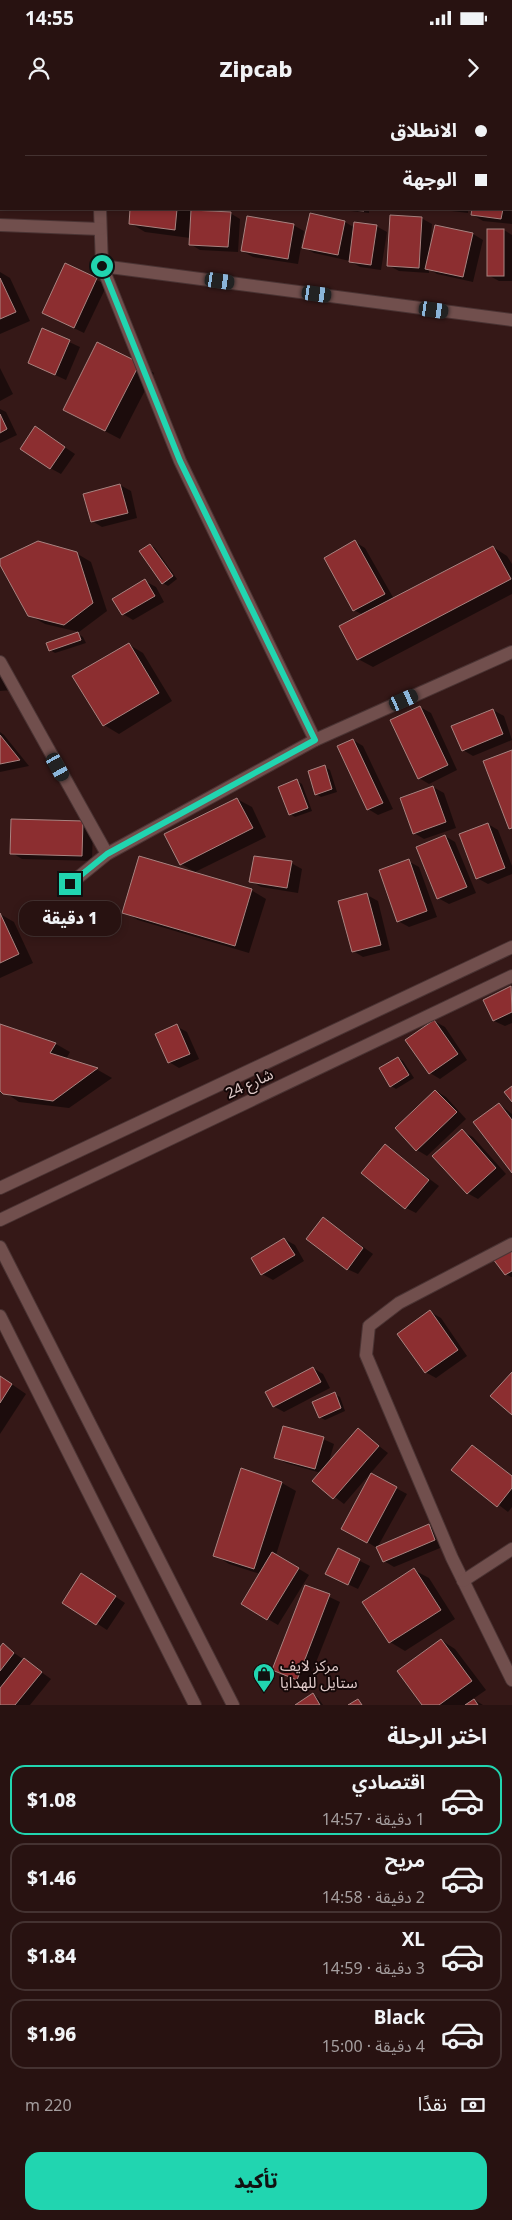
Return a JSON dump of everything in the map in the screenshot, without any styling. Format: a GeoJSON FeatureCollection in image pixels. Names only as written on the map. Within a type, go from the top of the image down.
{"type":"FeatureCollection","features":[{"type":"Feature","properties":{"kind":"street"},"geometry":{"type":"LineString","coordinates":[[100,210],[102,266],[180,461],[315,740]]}},
{"type":"Feature","properties":{"kind":"street"},"geometry":{"type":"LineString","coordinates":[[0,225],[100,229]]}},
{"type":"Feature","properties":{"kind":"street"},"geometry":{"type":"LineString","coordinates":[[102,266],[512,320]]}},
{"type":"Feature","properties":{"kind":"street"},"geometry":{"type":"LineString","coordinates":[[70,884],[107,854],[315,740],[512,652]]}},
{"type":"Feature","properties":{"kind":"street"},"geometry":{"type":"LineString","coordinates":[[0,662],[107,854]]}},
{"type":"Feature","properties":{"kind":"street","name":"شارع 24"},"geometry":{"type":"LineString","coordinates":[[0,1188],[512,948]]}},
{"type":"Feature","properties":{"kind":"street","name":"شارع 24"},"geometry":{"type":"LineString","coordinates":[[0,1220],[512,976]]}},
{"type":"Feature","properties":{"kind":"street"},"geometry":{"type":"LineString","coordinates":[[512,1244],[399,1303],[369,1326],[366,1355],[463,1581],[512,1680]]}},
{"type":"Feature","properties":{"kind":"street"},"geometry":{"type":"LineString","coordinates":[[0,1247],[233,1705]]}},
{"type":"Feature","properties":{"kind":"street"},"geometry":{"type":"LineString","coordinates":[[0,1316],[194,1705]]}},
{"type":"Feature","properties":{"kind":"street"},"geometry":{"type":"LineString","coordinates":[[463,1581],[512,1549]]}},
{"type":"Feature","properties":{"kind":"building"},"geometry":{"type":"Polygon","coordinates":[[[130,210],[177,210],[175,230],[129,224],[130,210]]]}},
{"type":"Feature","properties":{"kind":"building"},"geometry":{"type":"Polygon","coordinates":[[[191,210],[231,212],[228,247],[189,245],[191,210]]]}},
{"type":"Feature","properties":{"kind":"building"},"geometry":{"type":"Polygon","coordinates":[[[472,210],[503,210],[501,219],[471,215],[472,210]]]}},
{"type":"Feature","properties":{"kind":"building"},"geometry":{"type":"Polygon","coordinates":[[[310,213],[345,221],[338,255],[302,248],[310,213]]]}},
{"type":"Feature","properties":{"kind":"building"},"geometry":{"type":"Polygon","coordinates":[[[390,215],[422,217],[419,268],[387,266],[390,215]]]}},
{"type":"Feature","properties":{"kind":"building"},"geometry":{"type":"Polygon","coordinates":[[[247,216],[294,224],[288,259],[241,251],[247,216]]]}},
{"type":"Feature","properties":{"kind":"building"},"geometry":{"type":"Polygon","coordinates":[[[354,222],[377,225],[371,265],[349,262],[354,222]]]}},
{"type":"Feature","properties":{"kind":"building"},"geometry":{"type":"Polygon","coordinates":[[[435,225],[473,233],[463,277],[425,269],[435,225]]]}},
{"type":"Feature","properties":{"kind":"building"},"geometry":{"type":"Polygon","coordinates":[[[487,229],[504,229],[504,276],[487,276],[487,229]]]}},
{"type":"Feature","properties":{"kind":"building"},"geometry":{"type":"Polygon","coordinates":[[[65,263],[97,278],[74,328],[42,313],[65,263]]]}},
{"type":"Feature","properties":{"kind":"building"},"geometry":{"type":"Polygon","coordinates":[[[0,278],[16,312],[0,319],[0,278]]]}},
{"type":"Feature","properties":{"kind":"building"},"geometry":{"type":"Polygon","coordinates":[[[42,328],[70,340],[55,375],[28,363],[42,328]]]}},
{"type":"Feature","properties":{"kind":"building"},"geometry":{"type":"Polygon","coordinates":[[[97,342],[140,363],[105,431],[63,410],[97,342]]]}},
{"type":"Feature","properties":{"kind":"building"},"geometry":{"type":"Polygon","coordinates":[[[0,414],[7,429],[0,433],[0,414]]]}},
{"type":"Feature","properties":{"kind":"building"},"geometry":{"type":"Polygon","coordinates":[[[35,426],[65,447],[50,469],[20,449],[35,426]]]}},
{"type":"Feature","properties":{"kind":"building"},"geometry":{"type":"Polygon","coordinates":[[[120,484],[128,513],[91,522],[83,494],[120,484]]]}},
{"type":"Feature","properties":{"kind":"building"},"geometry":{"type":"Polygon","coordinates":[[[355,540],[385,594],[353,611],[324,558],[355,540]]]}},
{"type":"Feature","properties":{"kind":"building"},"geometry":{"type":"Polygon","coordinates":[[[38,541],[77,552],[93,603],[64,625],[28,616],[0,565],[0,559],[38,541]]]}},
{"type":"Feature","properties":{"kind":"building"},"geometry":{"type":"Polygon","coordinates":[[[150,544],[173,576],[162,584],[139,551],[150,544]]]}},
{"type":"Feature","properties":{"kind":"building"},"geometry":{"type":"Polygon","coordinates":[[[493,546],[511,579],[357,660],[339,626],[493,546]]]}},
{"type":"Feature","properties":{"kind":"building"},"geometry":{"type":"Polygon","coordinates":[[[145,579],[155,596],[122,615],[112,599],[145,579]]]}},
{"type":"Feature","properties":{"kind":"building"},"geometry":{"type":"Polygon","coordinates":[[[78,632],[81,640],[49,651],[46,643],[78,632]]]}},
{"type":"Feature","properties":{"kind":"building"},"geometry":{"type":"Polygon","coordinates":[[[129,643],[159,693],[103,726],[72,676],[129,643]]]}},
{"type":"Feature","properties":{"kind":"building"},"geometry":{"type":"Polygon","coordinates":[[[420,706],[448,765],[418,779],[390,720],[420,706]]]}},
{"type":"Feature","properties":{"kind":"building"},"geometry":{"type":"Polygon","coordinates":[[[493,709],[503,734],[462,751],[451,726],[493,709]]]}},
{"type":"Feature","properties":{"kind":"building"},"geometry":{"type":"Polygon","coordinates":[[[0,735],[20,760],[0,764],[0,735]]]}},
{"type":"Feature","properties":{"kind":"building"},"geometry":{"type":"Polygon","coordinates":[[[353,739],[383,803],[367,810],[337,746],[353,739]]]}},
{"type":"Feature","properties":{"kind":"building"},"geometry":{"type":"Polygon","coordinates":[[[512,750],[512,828],[509,829],[483,761],[512,750]]]}},
{"type":"Feature","properties":{"kind":"building"},"geometry":{"type":"Polygon","coordinates":[[[325,765],[332,789],[315,795],[308,771],[325,765]]]}},
{"type":"Feature","properties":{"kind":"building"},"geometry":{"type":"Polygon","coordinates":[[[297,779],[308,808],[289,815],[278,787],[297,779]]]}},
{"type":"Feature","properties":{"kind":"building"},"geometry":{"type":"Polygon","coordinates":[[[433,786],[446,822],[413,834],[400,798],[433,786]]]}},
{"type":"Feature","properties":{"kind":"building"},"geometry":{"type":"Polygon","coordinates":[[[237,798],[253,828],[180,865],[164,834],[237,798]]]}},
{"type":"Feature","properties":{"kind":"building"},"geometry":{"type":"Polygon","coordinates":[[[11,819],[83,821],[82,856],[10,854],[11,819]]]}},
{"type":"Feature","properties":{"kind":"building"},"geometry":{"type":"Polygon","coordinates":[[[488,823],[505,868],[476,879],[459,834],[488,823]]]}},
{"type":"Feature","properties":{"kind":"building"},"geometry":{"type":"Polygon","coordinates":[[[445,835],[467,887],[437,899],[416,847],[445,835]]]}},
{"type":"Feature","properties":{"kind":"building"},"geometry":{"type":"Polygon","coordinates":[[[139,856],[252,889],[235,946],[122,913],[139,856]]]}},
{"type":"Feature","properties":{"kind":"building"},"geometry":{"type":"Polygon","coordinates":[[[254,856],[292,861],[287,888],[249,882],[254,856]]]}},
{"type":"Feature","properties":{"kind":"building"},"geometry":{"type":"Polygon","coordinates":[[[409,859],[427,911],[397,922],[379,870],[409,859]]]}},
{"type":"Feature","properties":{"kind":"building"},"geometry":{"type":"Polygon","coordinates":[[[367,893],[381,945],[352,952],[338,901],[367,893]]]}},
{"type":"Feature","properties":{"kind":"building"},"geometry":{"type":"Polygon","coordinates":[[[0,913],[19,954],[0,963],[0,913]]]}},
{"type":"Feature","properties":{"kind":"building"},"geometry":{"type":"Polygon","coordinates":[[[511,986],[512,1012],[493,1021],[483,1000],[511,986]]]}},
{"type":"Feature","properties":{"kind":"building"},"geometry":{"type":"Polygon","coordinates":[[[434,1020],[458,1054],[429,1074],[405,1040],[434,1020]]]}},
{"type":"Feature","properties":{"kind":"building"},"geometry":{"type":"Polygon","coordinates":[[[0,1024],[56,1043],[50,1053],[98,1068],[53,1101],[3,1094],[0,1091],[0,1024]]]}},
{"type":"Feature","properties":{"kind":"building"},"geometry":{"type":"Polygon","coordinates":[[[177,1024],[190,1054],[168,1063],[155,1034],[177,1024]]]}},
{"type":"Feature","properties":{"kind":"building"},"geometry":{"type":"Polygon","coordinates":[[[398,1057],[409,1075],[390,1087],[379,1068],[398,1057]]]}},
{"type":"Feature","properties":{"kind":"building"},"geometry":{"type":"Polygon","coordinates":[[[512,1086],[512,1102],[504,1092],[512,1086]]]}},
{"type":"Feature","properties":{"kind":"building"},"geometry":{"type":"Polygon","coordinates":[[[435,1090],[457,1112],[416,1151],[395,1128],[435,1090]]]}},
{"type":"Feature","properties":{"kind":"building"},"geometry":{"type":"Polygon","coordinates":[[[499,1103],[512,1120],[512,1173],[473,1122],[499,1103]]]}},
{"type":"Feature","properties":{"kind":"building"},"geometry":{"type":"Polygon","coordinates":[[[462,1129],[496,1168],[467,1194],[432,1156],[462,1129]]]}},
{"type":"Feature","properties":{"kind":"building"},"geometry":{"type":"Polygon","coordinates":[[[385,1144],[429,1180],[405,1209],[361,1173],[385,1144]]]}},
{"type":"Feature","properties":{"kind":"building"},"geometry":{"type":"Polygon","coordinates":[[[323,1217],[363,1248],[347,1270],[306,1239],[323,1217]]]}},
{"type":"Feature","properties":{"kind":"building"},"geometry":{"type":"Polygon","coordinates":[[[284,1238],[295,1255],[261,1275],[251,1258],[284,1238]]]}},
{"type":"Feature","properties":{"kind":"building"},"geometry":{"type":"Polygon","coordinates":[[[512,1246],[512,1271],[505,1275],[493,1259],[512,1246]]]}},
{"type":"Feature","properties":{"kind":"building"},"geometry":{"type":"Polygon","coordinates":[[[430,1310],[458,1350],[425,1373],[397,1334],[430,1310]]]}},
{"type":"Feature","properties":{"kind":"building"},"geometry":{"type":"Polygon","coordinates":[[[313,1367],[321,1382],[273,1407],[265,1392],[313,1367]]]}},
{"type":"Feature","properties":{"kind":"building"},"geometry":{"type":"Polygon","coordinates":[[[512,1372],[512,1415],[490,1396],[512,1372]]]}},
{"type":"Feature","properties":{"kind":"building"},"geometry":{"type":"Polygon","coordinates":[[[0,1376],[12,1384],[0,1403],[0,1376]]]}},
{"type":"Feature","properties":{"kind":"building"},"geometry":{"type":"Polygon","coordinates":[[[335,1392],[341,1408],[319,1418],[312,1402],[335,1392]]]}},
{"type":"Feature","properties":{"kind":"building"},"geometry":{"type":"Polygon","coordinates":[[[283,1426],[324,1437],[315,1469],[274,1458],[283,1426]]]}},
{"type":"Feature","properties":{"kind":"building"},"geometry":{"type":"Polygon","coordinates":[[[358,1428],[379,1446],[333,1499],[312,1481],[358,1428]]]}},
{"type":"Feature","properties":{"kind":"building"},"geometry":{"type":"Polygon","coordinates":[[[472,1445],[512,1476],[512,1488],[497,1507],[451,1470],[472,1445]]]}},
{"type":"Feature","properties":{"kind":"building"},"geometry":{"type":"Polygon","coordinates":[[[241,1468],[282,1482],[254,1569],[213,1556],[241,1468]]]}},
{"type":"Feature","properties":{"kind":"building"},"geometry":{"type":"Polygon","coordinates":[[[371,1473],[397,1487],[367,1543],[341,1529],[371,1473]]]}},
{"type":"Feature","properties":{"kind":"building"},"geometry":{"type":"Polygon","coordinates":[[[429,1524],[435,1540],[383,1562],[376,1547],[429,1524]]]}},
{"type":"Feature","properties":{"kind":"building"},"geometry":{"type":"Polygon","coordinates":[[[338,1548],[360,1559],[348,1585],[325,1574],[338,1548]]]}},
{"type":"Feature","properties":{"kind":"building"},"geometry":{"type":"Polygon","coordinates":[[[272,1552],[299,1568],[267,1620],[241,1604],[272,1552]]]}},
{"type":"Feature","properties":{"kind":"building"},"geometry":{"type":"Polygon","coordinates":[[[414,1568],[441,1610],[389,1643],[362,1602],[414,1568]]]}},
{"type":"Feature","properties":{"kind":"building"},"geometry":{"type":"Polygon","coordinates":[[[81,1573],[116,1596],[96,1625],[62,1603],[81,1573]]]}},
{"type":"Feature","properties":{"kind":"building"},"geometry":{"type":"Polygon","coordinates":[[[305,1585],[330,1594],[297,1680],[272,1670],[305,1585]]]}},
{"type":"Feature","properties":{"kind":"building"},"geometry":{"type":"Polygon","coordinates":[[[441,1639],[472,1681],[439,1705],[422,1705],[397,1671],[441,1639]]]}},
{"type":"Feature","properties":{"kind":"building"},"geometry":{"type":"Polygon","coordinates":[[[3,1643],[14,1653],[0,1671],[0,1647],[3,1643]]]}},
{"type":"Feature","properties":{"kind":"building"},"geometry":{"type":"Polygon","coordinates":[[[24,1658],[42,1672],[15,1705],[0,1705],[0,1688],[24,1658]]]}},
{"type":"Feature","properties":{"kind":"building"},"geometry":{"type":"Polygon","coordinates":[[[313,1693],[320,1705],[295,1705],[313,1693]]]}},
{"type":"Feature","properties":{"kind":"building"},"geometry":{"type":"Polygon","coordinates":[[[358,1699],[362,1705],[348,1705],[358,1699]]]}},
{"type":"Feature","properties":{"kind":"building"},"geometry":{"type":"Polygon","coordinates":[[[474,1699],[478,1705],[465,1705],[474,1699]]]}},
{"type":"Feature","properties":{"kind":"place","name":"مركز لايف ستايل للهدايا"},"geometry":{"type":"Point","coordinates":[264,1693]}},
{"type":"Feature","properties":{"kind":"route"},"geometry":{"type":"LineString","coordinates":[[70,884],[107,854],[315,740],[180,461],[102,266]]}}]}
